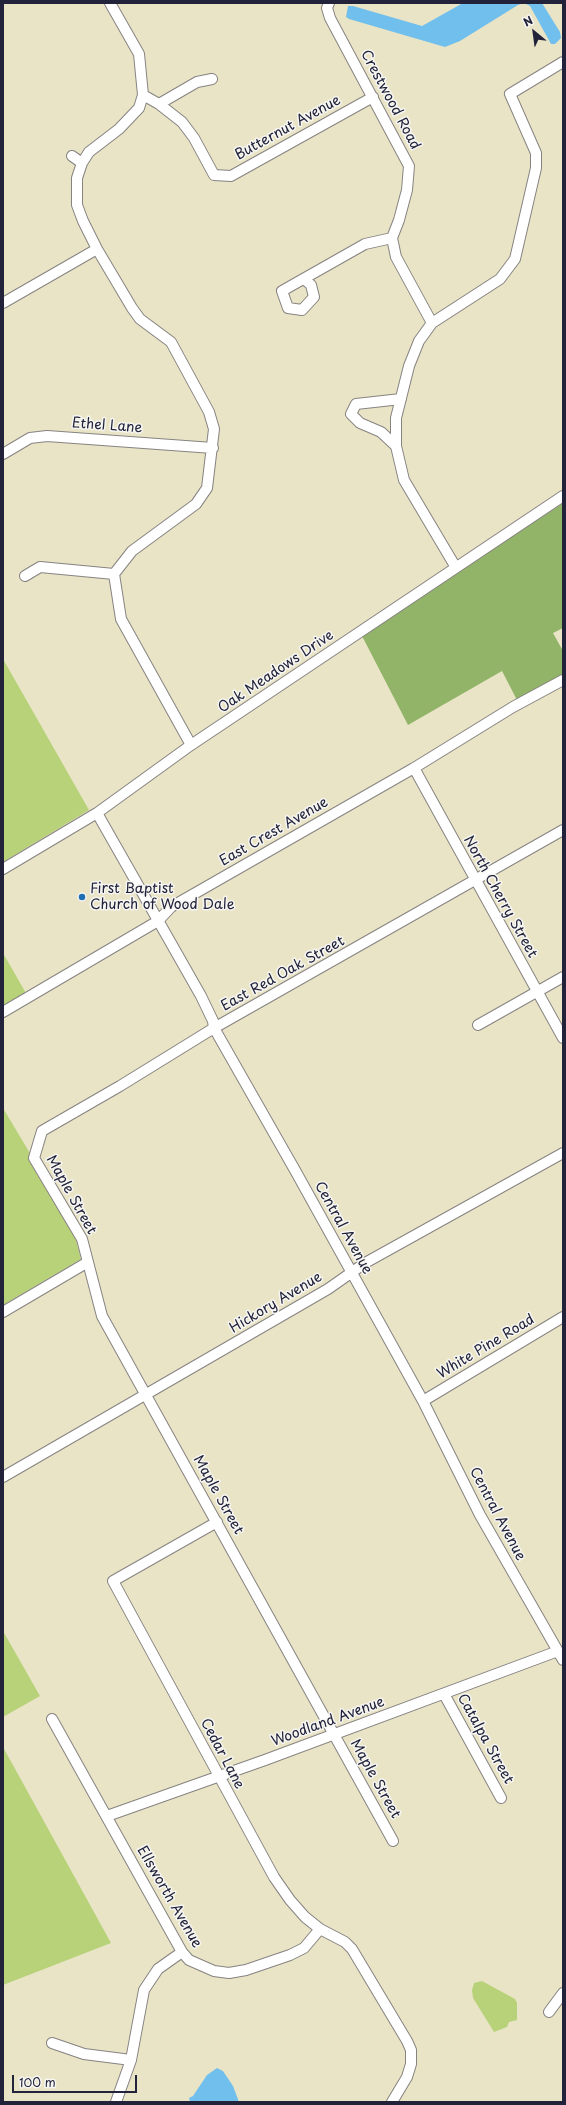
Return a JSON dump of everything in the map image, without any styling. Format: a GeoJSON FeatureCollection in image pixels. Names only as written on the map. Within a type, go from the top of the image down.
{"type":"FeatureCollection","features":[{"type":"Feature","properties":{"kind":"street"},"geometry":{"type":"LineString","coordinates":[[110,3],[139,54],[143,96],[139,108],[120,129],[89,152],[82,162],[78,178],[77,205],[97,249],[132,308],[140,319],[171,342],[209,412],[214,429],[213,448],[207,488],[196,504],[132,551],[114,574],[121,619],[191,745]]}},
{"type":"Feature","properties":{"kind":"street","name":"Crestwood Road"},"geometry":{"type":"LineString","coordinates":[[329,3],[327,8],[330,18],[409,166],[407,190],[399,220],[392,238]]}},
{"type":"Feature","properties":{"kind":"street"},"geometry":{"type":"LineString","coordinates":[[456,566],[404,480],[396,446],[396,418],[409,366],[419,341],[432,322],[500,279],[515,259],[536,168],[536,153],[510,94],[563,62]]}},
{"type":"Feature","properties":{"kind":"street"},"geometry":{"type":"LineString","coordinates":[[143,96],[159,104],[197,82],[212,79]]}},
{"type":"Feature","properties":{"kind":"street","name":"Butternut Avenue"},"geometry":{"type":"LineString","coordinates":[[159,104],[182,122],[194,138],[214,175],[230,176],[373,97]]}},
{"type":"Feature","properties":{"kind":"street"},"geometry":{"type":"LineString","coordinates":[[72,156],[82,162]]}},
{"type":"Feature","properties":{"kind":"street"},"geometry":{"type":"LineString","coordinates":[[304,279],[365,244],[392,238],[396,257],[432,322]]}},
{"type":"Feature","properties":{"kind":"street"},"geometry":{"type":"LineString","coordinates":[[3,303],[97,249]]}},
{"type":"Feature","properties":{"kind":"street"},"geometry":{"type":"LineString","coordinates":[[396,446],[380,432],[360,423],[351,414],[356,404],[401,399]]}},
{"type":"Feature","properties":{"kind":"street","name":"Ethel Lane"},"geometry":{"type":"LineString","coordinates":[[3,454],[30,438],[46,436],[213,448]]}},
{"type":"Feature","properties":{"kind":"street","name":"Oak Meadows Drive"},"geometry":{"type":"LineString","coordinates":[[3,869],[97,813],[191,745],[456,566],[563,496]]}},
{"type":"Feature","properties":{"kind":"street"},"geometry":{"type":"LineString","coordinates":[[24,576],[40,567],[114,574]]}},
{"type":"Feature","properties":{"kind":"street","name":"East Crest Avenue"},"geometry":{"type":"LineString","coordinates":[[3,1012],[158,921],[171,907],[414,768],[513,707],[563,680]]}},
{"type":"Feature","properties":{"kind":"street","name":"North Cherry Street"},"geometry":{"type":"LineString","coordinates":[[414,768],[563,1038]]}},
{"type":"Feature","properties":{"kind":"street","name":"Central Avenue"},"geometry":{"type":"LineString","coordinates":[[97,813],[201,996],[213,1020],[214,1028],[423,1401],[480,1515],[560,1656]]}},
{"type":"Feature","properties":{"kind":"street","name":"East Red Oak Street"},"geometry":{"type":"LineString","coordinates":[[34,1158],[42,1132],[214,1028],[563,830]]}},
{"type":"Feature","properties":{"kind":"street"},"geometry":{"type":"LineString","coordinates":[[478,1025],[563,977]]}},
{"type":"Feature","properties":{"kind":"street","name":"Hickory Avenue"},"geometry":{"type":"LineString","coordinates":[[3,1477],[352,1274],[365,1263],[563,1153]]}},
{"type":"Feature","properties":{"kind":"street","name":"Maple Street"},"geometry":{"type":"LineString","coordinates":[[34,1158],[82,1239],[102,1316],[393,1841]]}},
{"type":"Feature","properties":{"kind":"street"},"geometry":{"type":"LineString","coordinates":[[3,1312],[88,1262]]}},
{"type":"Feature","properties":{"kind":"street","name":"White Pine Road"},"geometry":{"type":"LineString","coordinates":[[423,1401],[563,1317]]}},
{"type":"Feature","properties":{"kind":"street","name":"Cedar Lane"},"geometry":{"type":"LineString","coordinates":[[217,1522],[113,1581],[274,1877],[290,1900],[305,1917],[320,1929],[346,1942],[352,1949],[411,2050],[411,2064],[407,2078],[392,2102]]}},
{"type":"Feature","properties":{"kind":"street","name":"Woodland Avenue"},"geometry":{"type":"LineString","coordinates":[[107,1816],[444,1694],[560,1656]]}},
{"type":"Feature","properties":{"kind":"street","name":"Catalpa Street"},"geometry":{"type":"LineString","coordinates":[[444,1694],[501,1798]]}},
{"type":"Feature","properties":{"kind":"street","name":"Ellsworth Avenue"},"geometry":{"type":"LineString","coordinates":[[52,1720],[182,1952],[189,1960],[214,1972],[229,1974],[290,1955],[304,1948],[320,1929]]}},
{"type":"Feature","properties":{"kind":"street"},"geometry":{"type":"LineString","coordinates":[[116,2102],[131,2060],[144,1990],[158,1969],[182,1952]]}},
{"type":"Feature","properties":{"kind":"street"},"geometry":{"type":"LineString","coordinates":[[549,2012],[563,1993]]}},
{"type":"Feature","properties":{"kind":"street"},"geometry":{"type":"LineString","coordinates":[[52,2043],[84,2054],[131,2060]]}},
{"type":"Feature","properties":{"kind":"green space"},"geometry":{"type":"Polygon","coordinates":[[[563,503],[563,628],[553,633],[563,651],[563,676],[518,702],[502,671],[408,725],[361,634],[563,503]]]}},
{"type":"Feature","properties":{"kind":"green space"},"geometry":{"type":"Polygon","coordinates":[[[3,659],[89,810],[3,862],[3,659]]]}},
{"type":"Feature","properties":{"kind":"green space"},"geometry":{"type":"Polygon","coordinates":[[[3,953],[27,995],[3,1009],[3,953]]]}},
{"type":"Feature","properties":{"kind":"green space"},"geometry":{"type":"Polygon","coordinates":[[[3,1108],[31,1155],[35,1171],[75,1237],[81,1259],[3,1305],[3,1108]]]}},
{"type":"Feature","properties":{"kind":"green space"},"geometry":{"type":"Polygon","coordinates":[[[3,1631],[40,1696],[3,1717],[3,1631]]]}},
{"type":"Feature","properties":{"kind":"green space"},"geometry":{"type":"Polygon","coordinates":[[[3,1747],[111,1943],[3,1985],[3,1747]]]}},
{"type":"Feature","properties":{"kind":"green space"},"geometry":{"type":"Polygon","coordinates":[[[482,1981],[515,1999],[517,2003],[517,2020],[509,2022],[507,2027],[494,2032],[473,1998],[472,1990],[474,1983],[482,1981]]]}},
{"type":"Feature","properties":{"kind":"water"},"geometry":{"type":"Polygon","coordinates":[[[463,3],[524,3],[518,5],[460,41],[445,47],[346,17],[348,6],[353,6],[422,26],[463,3]]]}},
{"type":"Feature","properties":{"kind":"water"},"geometry":{"type":"Polygon","coordinates":[[[524,3],[542,3],[560,32],[561,38],[555,44],[551,44],[530,6],[524,3]]]}},
{"type":"Feature","properties":{"kind":"water"},"geometry":{"type":"Polygon","coordinates":[[[217,2068],[223,2071],[233,2086],[239,2102],[190,2102],[189,2098],[193,2096],[207,2075],[217,2068]]]}},
{"type":"Feature","properties":{"kind":"place","name":"First Baptist Church of Wood Dale"},"geometry":{"type":"Point","coordinates":[82,897]}}]}
